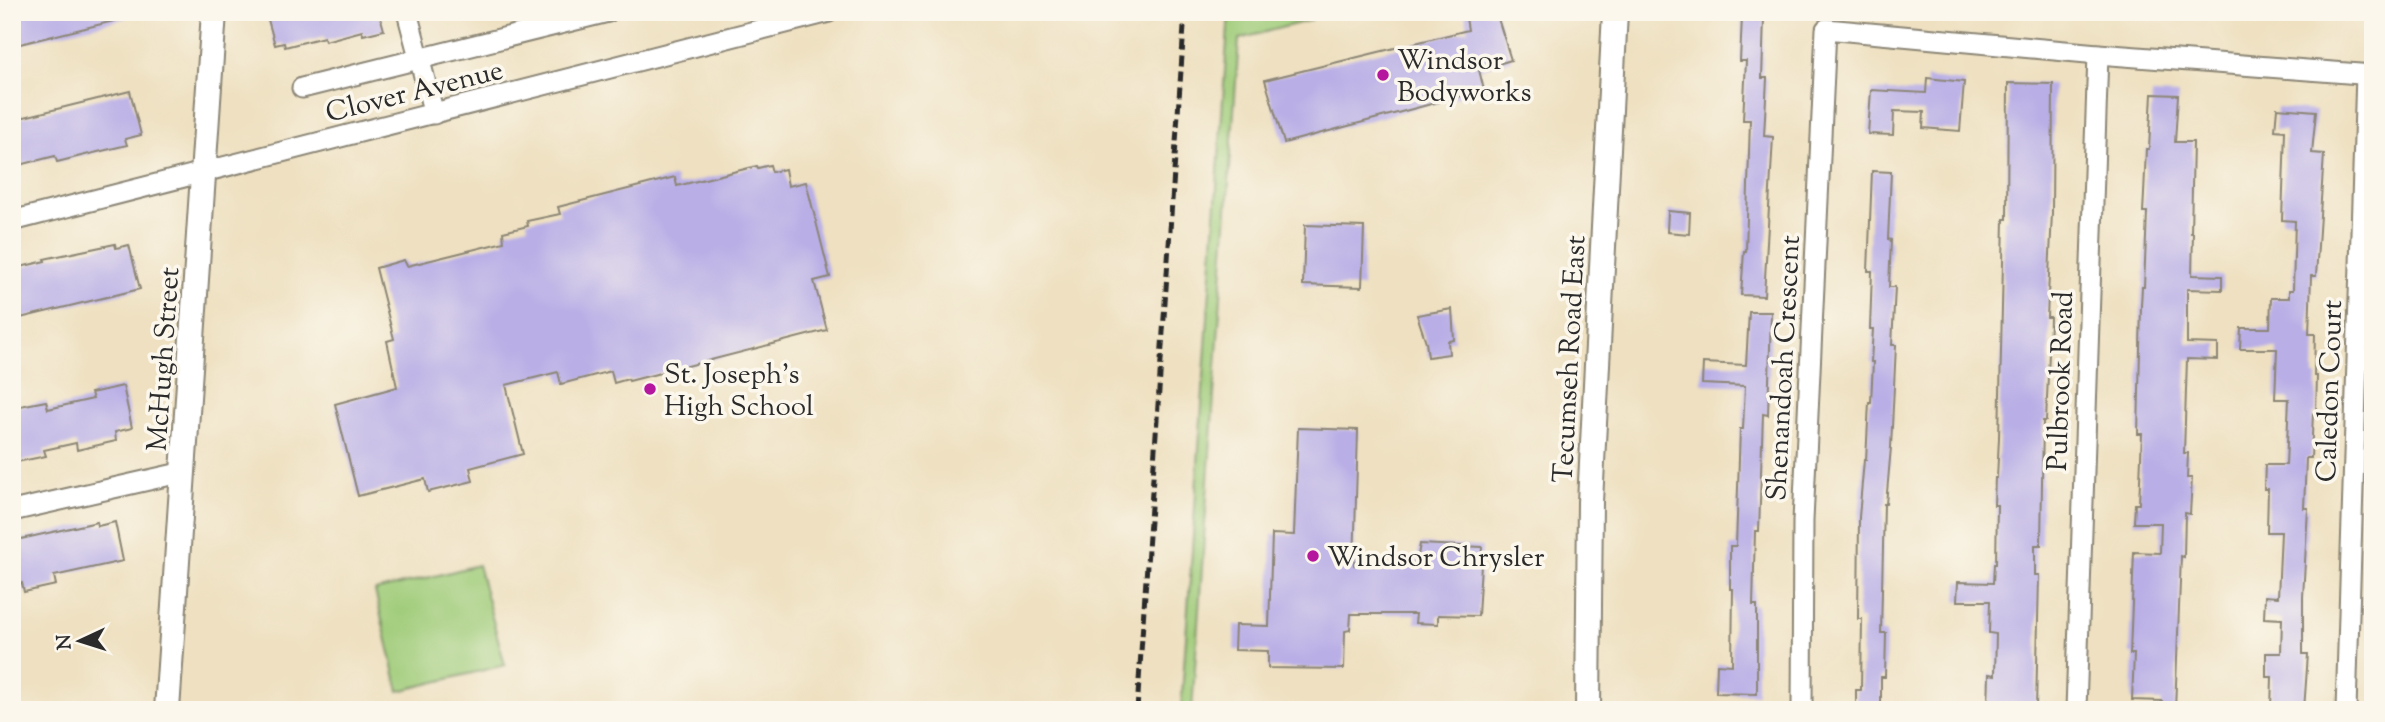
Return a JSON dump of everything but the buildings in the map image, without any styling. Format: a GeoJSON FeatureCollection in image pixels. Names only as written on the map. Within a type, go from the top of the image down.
{"type":"FeatureCollection","features":[{"type":"Feature","properties":{"kind":"main road","name":"McHugh Street"},"geometry":{"type":"LineString","coordinates":[[167,710],[214,12]]}},
{"type":"Feature","properties":{"kind":"main road","name":"Tecumseh Road East"},"geometry":{"type":"LineString","coordinates":[[1588,710],[1590,502],[1615,12]]}},
{"type":"Feature","properties":{"kind":"street"},"geometry":{"type":"LineString","coordinates":[[407,12],[433,114]]}},
{"type":"Feature","properties":{"kind":"street","name":"Clover Avenue"},"geometry":{"type":"LineString","coordinates":[[302,88],[608,12]]}},
{"type":"Feature","properties":{"kind":"street","name":"Clover Avenue"},"geometry":{"type":"LineString","coordinates":[[12,221],[829,12]]}},
{"type":"Feature","properties":{"kind":"street","name":"Shenandoah Crescent"},"geometry":{"type":"LineString","coordinates":[[1801,710],[1803,521],[1826,29],[2098,54]]}},
{"type":"Feature","properties":{"kind":"street"},"geometry":{"type":"LineString","coordinates":[[2098,54],[2370,74]]}},
{"type":"Feature","properties":{"kind":"street","name":"Pulbrook Road"},"geometry":{"type":"LineString","coordinates":[[2076,710],[2098,54]]}},
{"type":"Feature","properties":{"kind":"street","name":"Caledon Court"},"geometry":{"type":"LineString","coordinates":[[2346,710],[2370,74]]}},
{"type":"Feature","properties":{"kind":"street"},"geometry":{"type":"LineString","coordinates":[[12,511],[184,472]]}},
{"type":"Feature","properties":{"kind":"green space"},"geometry":{"type":"Polygon","coordinates":[[[1229,12],[1310,12],[1311,20],[1239,39],[1192,710],[1181,710],[1229,12]]]}},
{"type":"Feature","properties":{"kind":"green space"},"geometry":{"type":"Polygon","coordinates":[[[478,565],[505,665],[399,691],[375,591],[478,565]]]}},
{"type":"Feature","properties":{"kind":"railway"},"geometry":{"type":"LineString","coordinates":[[1137,710],[1185,12]]}},
{"type":"Feature","properties":{"kind":"place","name":"Windsor Bodyworks"},"geometry":{"type":"Point","coordinates":[1383,75]}},
{"type":"Feature","properties":{"kind":"place","name":"St. Joseph's High School"},"geometry":{"type":"Point","coordinates":[650,389]}},
{"type":"Feature","properties":{"kind":"place","name":"Windsor Chrysler"},"geometry":{"type":"Point","coordinates":[1313,556]}}]}
